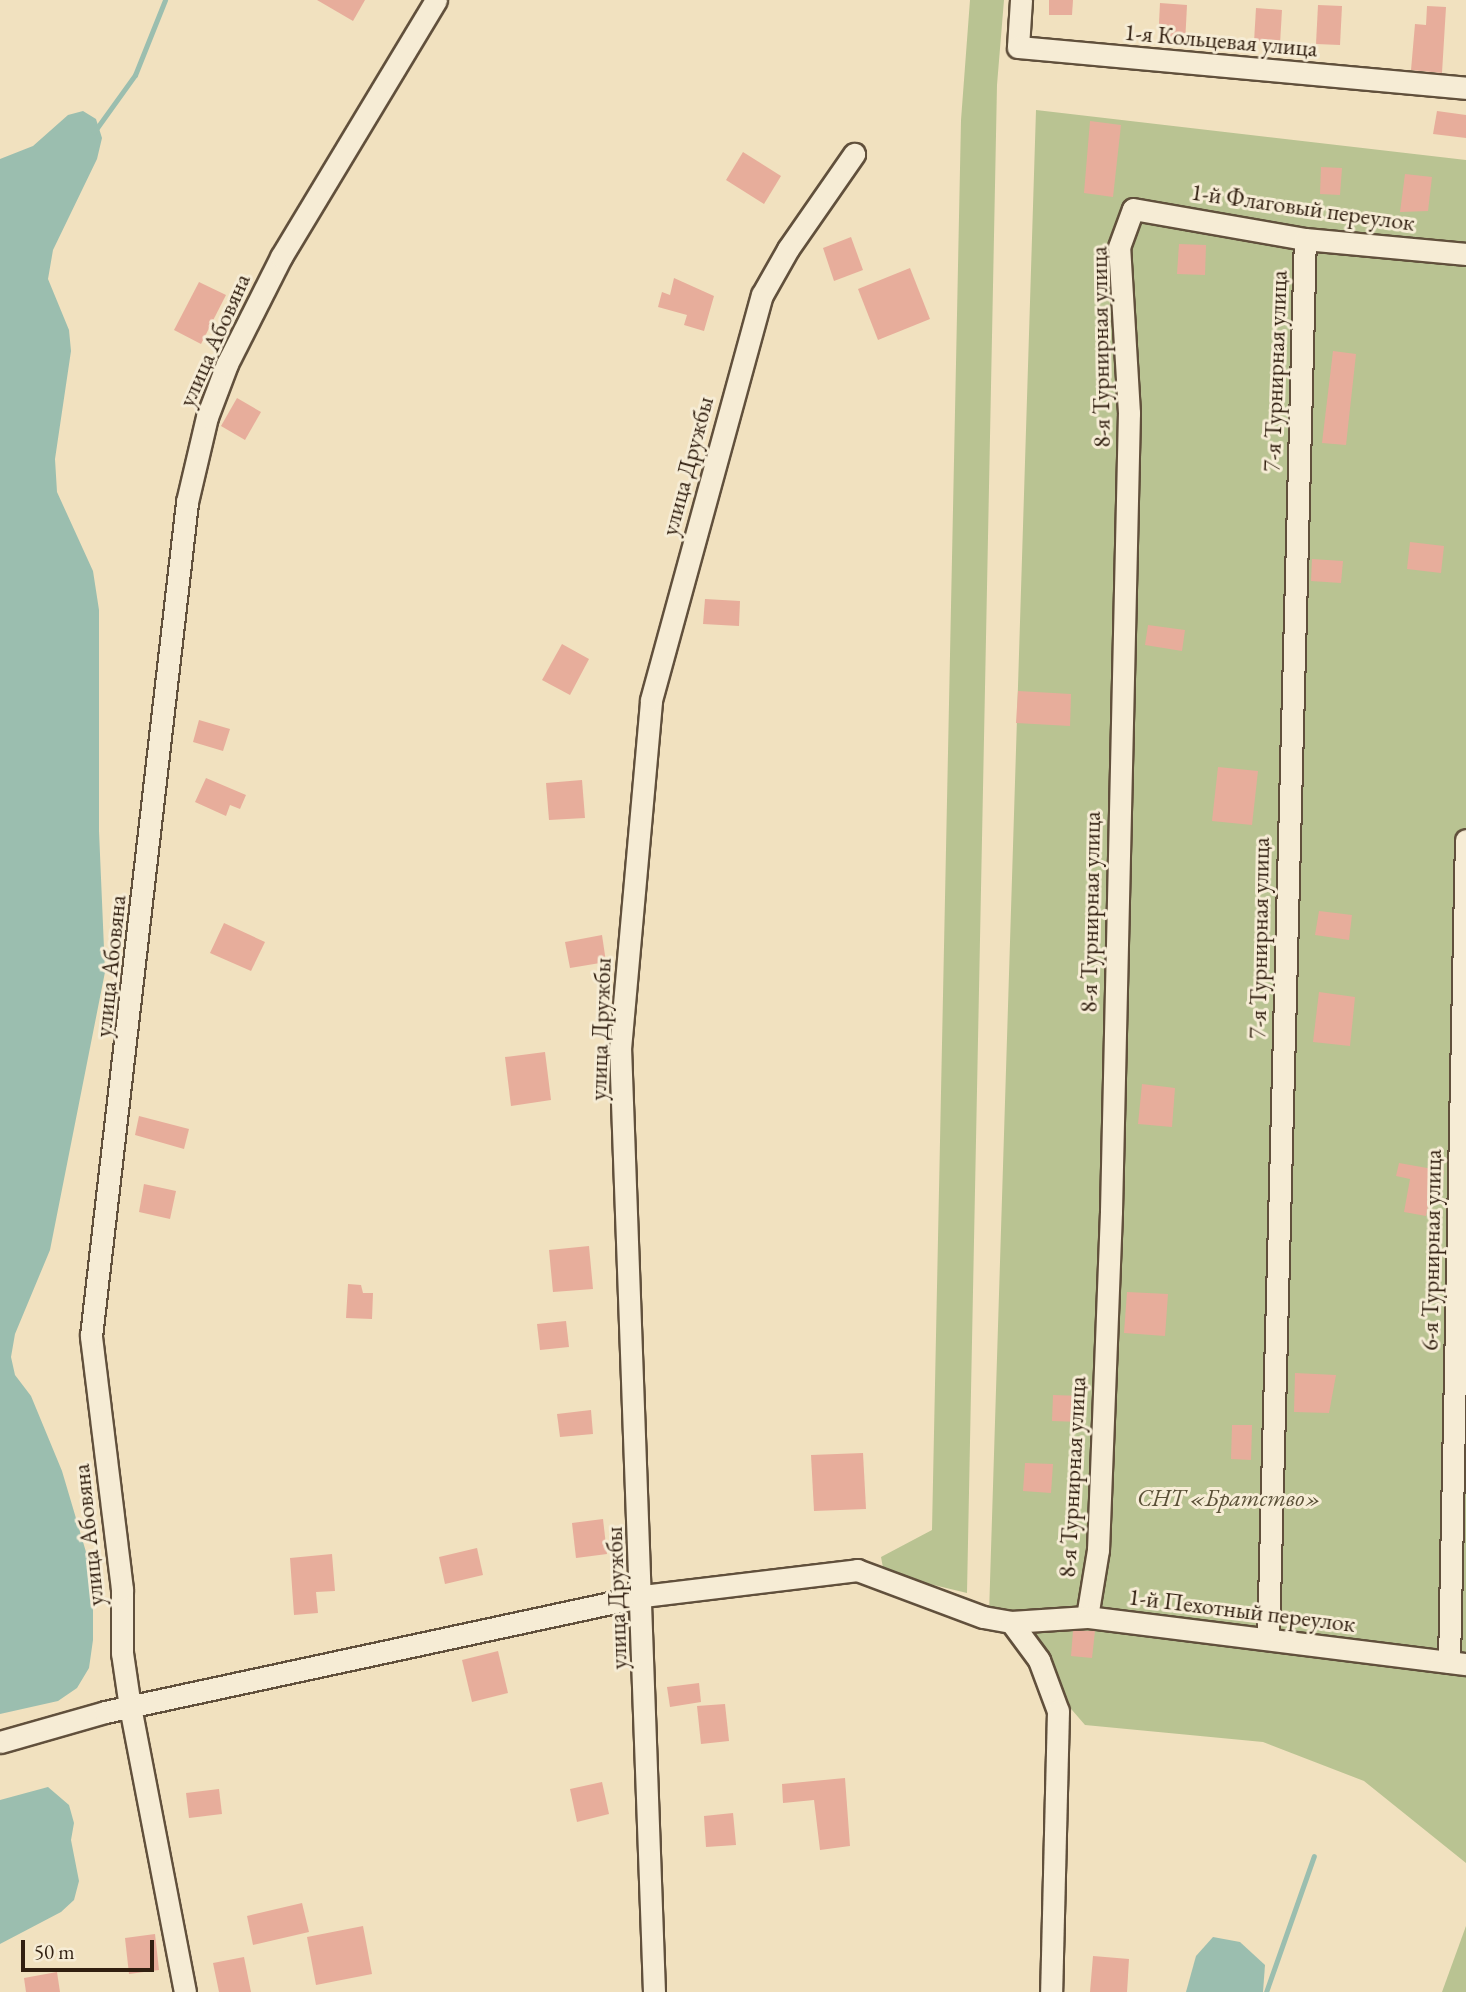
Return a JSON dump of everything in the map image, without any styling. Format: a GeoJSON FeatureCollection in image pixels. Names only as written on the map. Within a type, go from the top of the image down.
{"type":"FeatureCollection","features":[{"type":"Feature","properties":{"kind":"street","name":"улица Абовяна"},"geometry":{"type":"LineString","coordinates":[[185,1992],[122,1653],[122,1589],[91,1336],[119,1122],[187,502],[207,417],[227,365],[281,257],[436,0]]}},
{"type":"Feature","properties":{"kind":"street","name":"1-я Кольцевая улица"},"geometry":{"type":"LineString","coordinates":[[1021,0],[1018,47],[1466,88]]}},
{"type":"Feature","properties":{"kind":"street","name":"улица Дружбы"},"geometry":{"type":"LineString","coordinates":[[654,1992],[643,1596],[620,1049],[651,700],[762,295],[788,249],[854,154]]}},
{"type":"Feature","properties":{"kind":"street","name":"1-й Флаговый переулок"},"geometry":{"type":"LineString","coordinates":[[1133,209],[1305,239],[1466,254]]}},
{"type":"Feature","properties":{"kind":"street","name":"8-я Турнирная улица"},"geometry":{"type":"LineString","coordinates":[[1087,1617],[1098,1550],[1111,1211],[1129,413],[1119,247],[1133,209]]}},
{"type":"Feature","properties":{"kind":"street","name":"7-я Турнирная улица"},"geometry":{"type":"LineString","coordinates":[[1268,1639],[1305,239]]}},
{"type":"Feature","properties":{"kind":"street","name":"6-я Турнирная улица"},"geometry":{"type":"LineString","coordinates":[[1458,1662],[1452,1544],[1466,840]]}},
{"type":"Feature","properties":{"kind":"street"},"geometry":{"type":"LineString","coordinates":[[1452,1544],[1466,1523]]}},
{"type":"Feature","properties":{"kind":"street","name":"1-й Пехотный переулок"},"geometry":{"type":"LineString","coordinates":[[0,1742],[130,1707],[643,1596],[857,1570],[983,1618],[1011,1622],[1087,1617],[1458,1662]]}},
{"type":"Feature","properties":{"kind":"street"},"geometry":{"type":"LineString","coordinates":[[1011,1622],[1039,1660],[1058,1711],[1051,1992]]}},
{"type":"Feature","properties":{"kind":"green space"},"geometry":{"type":"Polygon","coordinates":[[[970,0],[1004,0],[997,85],[967,1593],[884,1573],[881,1557],[932,1530],[961,120],[970,0]]]}},
{"type":"Feature","properties":{"kind":"green space","name":"СНТ «Братство»"},"geometry":{"type":"Polygon","coordinates":[[[1036,110],[1466,160],[1466,1863],[1364,1781],[1263,1742],[1085,1725],[989,1614],[1036,110]]]}},
{"type":"Feature","properties":{"kind":"green space"},"geometry":{"type":"Polygon","coordinates":[[[1466,1926],[1466,1992],[1442,1992],[1466,1926]]]}},
{"type":"Feature","properties":{"kind":"shaded area"},"geometry":{"type":"Polygon","coordinates":[[[83,111],[96,119],[102,138],[97,159],[53,250],[48,279],[69,330],[71,351],[55,459],[57,492],[93,571],[99,610],[99,831],[105,972],[50,1250],[15,1334],[11,1357],[15,1375],[31,1396],[62,1471],[86,1552],[93,1588],[93,1640],[89,1668],[77,1688],[58,1701],[0,1714],[0,159],[33,146],[68,115],[83,111]]]}},
{"type":"Feature","properties":{"kind":"shaded area"},"geometry":{"type":"Polygon","coordinates":[[[48,1787],[69,1805],[74,1823],[71,1840],[79,1881],[74,1900],[61,1912],[0,1944],[0,1800],[48,1787]]]}},
{"type":"Feature","properties":{"kind":"shaded area"},"geometry":{"type":"Polygon","coordinates":[[[1213,1937],[1240,1942],[1265,1965],[1263,1992],[1186,1992],[1196,1956],[1213,1937]]]}},
{"type":"Feature","properties":{"kind":"building"},"geometry":{"type":"Polygon","coordinates":[[[317,0],[365,0],[353,21],[317,0]]]}},
{"type":"Feature","properties":{"kind":"building"},"geometry":{"type":"Polygon","coordinates":[[[1049,0],[1073,0],[1072,15],[1049,15],[1049,0]]]}},
{"type":"Feature","properties":{"kind":"building"},"geometry":{"type":"Polygon","coordinates":[[[1160,3],[1187,5],[1185,44],[1158,43],[1160,3]]]}},
{"type":"Feature","properties":{"kind":"building"},"geometry":{"type":"Polygon","coordinates":[[[1318,5],[1342,6],[1340,45],[1316,44],[1318,5]]]}},
{"type":"Feature","properties":{"kind":"building"},"geometry":{"type":"Polygon","coordinates":[[[1427,6],[1446,7],[1442,73],[1411,70],[1415,24],[1426,25],[1427,6]]]}},
{"type":"Feature","properties":{"kind":"building"},"geometry":{"type":"Polygon","coordinates":[[[1256,8],[1282,10],[1280,44],[1254,42],[1256,8]]]}},
{"type":"Feature","properties":{"kind":"building"},"geometry":{"type":"Polygon","coordinates":[[[1437,111],[1466,115],[1466,138],[1433,134],[1437,111]]]}},
{"type":"Feature","properties":{"kind":"building"},"geometry":{"type":"Polygon","coordinates":[[[1090,121],[1121,125],[1113,197],[1084,193],[1090,121]]]}},
{"type":"Feature","properties":{"kind":"building"},"geometry":{"type":"Polygon","coordinates":[[[743,152],[781,176],[764,204],[726,180],[743,152]]]}},
{"type":"Feature","properties":{"kind":"building"},"geometry":{"type":"Polygon","coordinates":[[[1321,167],[1342,168],[1340,195],[1320,194],[1321,167]]]}},
{"type":"Feature","properties":{"kind":"building"},"geometry":{"type":"Polygon","coordinates":[[[1405,174],[1432,177],[1428,211],[1400,212],[1405,174]]]}},
{"type":"Feature","properties":{"kind":"building"},"geometry":{"type":"Polygon","coordinates":[[[851,237],[863,270],[834,281],[823,248],[851,237]]]}},
{"type":"Feature","properties":{"kind":"building"},"geometry":{"type":"Polygon","coordinates":[[[1179,244],[1206,245],[1205,275],[1177,274],[1179,244]]]}},
{"type":"Feature","properties":{"kind":"building"},"geometry":{"type":"Polygon","coordinates":[[[910,268],[930,319],[878,340],[858,289],[910,268]]]}},
{"type":"Feature","properties":{"kind":"building"},"geometry":{"type":"Polygon","coordinates":[[[674,278],[714,296],[704,331],[684,325],[687,315],[658,307],[662,292],[670,295],[674,278]]]}},
{"type":"Feature","properties":{"kind":"building"},"geometry":{"type":"Polygon","coordinates":[[[199,282],[226,295],[201,344],[174,330],[199,282]]]}},
{"type":"Feature","properties":{"kind":"building"},"geometry":{"type":"Polygon","coordinates":[[[1333,351],[1356,354],[1346,445],[1322,443],[1333,351]]]}},
{"type":"Feature","properties":{"kind":"building"},"geometry":{"type":"Polygon","coordinates":[[[237,398],[261,412],[245,440],[221,426],[237,398]]]}},
{"type":"Feature","properties":{"kind":"building"},"geometry":{"type":"Polygon","coordinates":[[[1410,542],[1444,546],[1441,573],[1407,569],[1410,542]]]}},
{"type":"Feature","properties":{"kind":"building"},"geometry":{"type":"Polygon","coordinates":[[[1312,559],[1343,561],[1341,583],[1311,581],[1312,559]]]}},
{"type":"Feature","properties":{"kind":"building"},"geometry":{"type":"Polygon","coordinates":[[[705,599],[740,601],[739,626],[703,624],[705,599]]]}},
{"type":"Feature","properties":{"kind":"building"},"geometry":{"type":"Polygon","coordinates":[[[1148,625],[1185,630],[1182,651],[1145,645],[1148,625]]]}},
{"type":"Feature","properties":{"kind":"building"},"geometry":{"type":"Polygon","coordinates":[[[562,644],[589,659],[570,695],[542,680],[562,644]]]}},
{"type":"Feature","properties":{"kind":"building"},"geometry":{"type":"Polygon","coordinates":[[[1018,691],[1071,694],[1070,726],[1016,723],[1018,691]]]}},
{"type":"Feature","properties":{"kind":"building"},"geometry":{"type":"Polygon","coordinates":[[[199,720],[230,729],[223,751],[193,742],[199,720]]]}},
{"type":"Feature","properties":{"kind":"building"},"geometry":{"type":"Polygon","coordinates":[[[1218,767],[1258,771],[1252,825],[1212,821],[1218,767]]]}},
{"type":"Feature","properties":{"kind":"building"},"geometry":{"type":"Polygon","coordinates":[[[206,778],[246,795],[240,809],[230,805],[226,816],[195,802],[206,778]]]}},
{"type":"Feature","properties":{"kind":"building"},"geometry":{"type":"Polygon","coordinates":[[[582,780],[585,818],[549,820],[546,783],[582,780]]]}},
{"type":"Feature","properties":{"kind":"building"},"geometry":{"type":"Polygon","coordinates":[[[1319,911],[1352,915],[1349,940],[1315,935],[1319,911]]]}},
{"type":"Feature","properties":{"kind":"building"},"geometry":{"type":"Polygon","coordinates":[[[224,923],[265,942],[251,971],[210,953],[224,923]]]}},
{"type":"Feature","properties":{"kind":"building"},"geometry":{"type":"Polygon","coordinates":[[[602,935],[606,962],[570,968],[565,942],[602,935]]]}},
{"type":"Feature","properties":{"kind":"building"},"geometry":{"type":"Polygon","coordinates":[[[1319,992],[1355,997],[1350,1046],[1313,1042],[1319,992]]]}},
{"type":"Feature","properties":{"kind":"building"},"geometry":{"type":"Polygon","coordinates":[[[545,1052],[551,1100],[511,1106],[505,1057],[545,1052]]]}},
{"type":"Feature","properties":{"kind":"building"},"geometry":{"type":"Polygon","coordinates":[[[1142,1084],[1175,1088],[1172,1127],[1138,1124],[1142,1084]]]}},
{"type":"Feature","properties":{"kind":"building"},"geometry":{"type":"Polygon","coordinates":[[[139,1116],[189,1129],[184,1149],[135,1135],[139,1116]]]}},
{"type":"Feature","properties":{"kind":"building"},"geometry":{"type":"Polygon","coordinates":[[[1399,1163],[1444,1171],[1439,1195],[1430,1197],[1426,1216],[1404,1212],[1410,1179],[1396,1176],[1399,1163]]]}},
{"type":"Feature","properties":{"kind":"building"},"geometry":{"type":"Polygon","coordinates":[[[144,1184],[176,1191],[170,1219],[139,1212],[144,1184]]]}},
{"type":"Feature","properties":{"kind":"building"},"geometry":{"type":"Polygon","coordinates":[[[589,1246],[593,1289],[553,1292],[549,1250],[589,1246]]]}},
{"type":"Feature","properties":{"kind":"building"},"geometry":{"type":"Polygon","coordinates":[[[348,1284],[361,1285],[363,1293],[373,1293],[372,1319],[346,1318],[348,1284]]]}},
{"type":"Feature","properties":{"kind":"building"},"geometry":{"type":"Polygon","coordinates":[[[1127,1292],[1168,1294],[1165,1336],[1124,1333],[1127,1292]]]}},
{"type":"Feature","properties":{"kind":"building"},"geometry":{"type":"Polygon","coordinates":[[[566,1321],[569,1347],[540,1350],[537,1324],[566,1321]]]}},
{"type":"Feature","properties":{"kind":"building"},"geometry":{"type":"Polygon","coordinates":[[[1295,1373],[1336,1375],[1329,1413],[1294,1412],[1295,1373]]]}},
{"type":"Feature","properties":{"kind":"building"},"geometry":{"type":"Polygon","coordinates":[[[1053,1395],[1082,1396],[1081,1422],[1052,1421],[1053,1395]]]}},
{"type":"Feature","properties":{"kind":"building"},"geometry":{"type":"Polygon","coordinates":[[[591,1410],[593,1434],[560,1437],[557,1414],[591,1410]]]}},
{"type":"Feature","properties":{"kind":"building"},"geometry":{"type":"Polygon","coordinates":[[[1232,1425],[1252,1425],[1251,1460],[1231,1459],[1232,1425]]]}},
{"type":"Feature","properties":{"kind":"building"},"geometry":{"type":"Polygon","coordinates":[[[863,1453],[866,1509],[814,1511],[811,1455],[863,1453]]]}},
{"type":"Feature","properties":{"kind":"building"},"geometry":{"type":"Polygon","coordinates":[[[1025,1463],[1053,1464],[1051,1493],[1023,1491],[1025,1463]]]}},
{"type":"Feature","properties":{"kind":"building"},"geometry":{"type":"Polygon","coordinates":[[[603,1519],[607,1554],[576,1558],[572,1523],[603,1519]]]}},
{"type":"Feature","properties":{"kind":"building"},"geometry":{"type":"Polygon","coordinates":[[[477,1548],[483,1575],[445,1584],[439,1557],[477,1548]]]}},
{"type":"Feature","properties":{"kind":"building"},"geometry":{"type":"Polygon","coordinates":[[[332,1554],[335,1591],[316,1592],[318,1613],[294,1615],[290,1558],[332,1554]]]}},
{"type":"Feature","properties":{"kind":"building"},"geometry":{"type":"Polygon","coordinates":[[[1073,1631],[1095,1631],[1092,1658],[1071,1656],[1073,1631]]]}},
{"type":"Feature","properties":{"kind":"building"},"geometry":{"type":"Polygon","coordinates":[[[498,1651],[508,1693],[472,1702],[462,1660],[498,1651]]]}},
{"type":"Feature","properties":{"kind":"building"},"geometry":{"type":"Polygon","coordinates":[[[699,1683],[701,1702],[670,1707],[667,1687],[699,1683]]]}},
{"type":"Feature","properties":{"kind":"building"},"geometry":{"type":"Polygon","coordinates":[[[725,1704],[729,1741],[701,1744],[697,1706],[725,1704]]]}},
{"type":"Feature","properties":{"kind":"building"},"geometry":{"type":"Polygon","coordinates":[[[845,1778],[850,1846],[820,1850],[814,1800],[783,1803],[782,1784],[845,1778]]]}},
{"type":"Feature","properties":{"kind":"building"},"geometry":{"type":"Polygon","coordinates":[[[602,1782],[609,1814],[577,1822],[570,1789],[602,1782]]]}},
{"type":"Feature","properties":{"kind":"building"},"geometry":{"type":"Polygon","coordinates":[[[219,1789],[222,1814],[189,1818],[186,1793],[219,1789]]]}},
{"type":"Feature","properties":{"kind":"building"},"geometry":{"type":"Polygon","coordinates":[[[733,1813],[736,1845],[706,1847],[704,1816],[733,1813]]]}},
{"type":"Feature","properties":{"kind":"building"},"geometry":{"type":"Polygon","coordinates":[[[302,1903],[309,1932],[253,1945],[247,1916],[302,1903]]]}},
{"type":"Feature","properties":{"kind":"building"},"geometry":{"type":"Polygon","coordinates":[[[363,1926],[372,1974],[316,1985],[307,1937],[363,1926]]]}},
{"type":"Feature","properties":{"kind":"building"},"geometry":{"type":"Polygon","coordinates":[[[155,1934],[159,1970],[129,1974],[125,1938],[155,1934]]]}},
{"type":"Feature","properties":{"kind":"building"},"geometry":{"type":"Polygon","coordinates":[[[1093,1956],[1129,1959],[1127,1992],[1090,1992],[1093,1956]]]}},
{"type":"Feature","properties":{"kind":"building"},"geometry":{"type":"Polygon","coordinates":[[[244,1957],[251,1992],[219,1992],[213,1963],[244,1957]]]}},
{"type":"Feature","properties":{"kind":"building"},"geometry":{"type":"Polygon","coordinates":[[[57,1972],[60,1992],[26,1992],[24,1978],[57,1972]]]}},
{"type":"Feature","properties":{"kind":"waterway"},"geometry":{"type":"LineString","coordinates":[[94,132],[135,75],[165,0]]}},
{"type":"Feature","properties":{"kind":"waterway"},"geometry":{"type":"LineString","coordinates":[[1266,1992],[1314,1856]]}}]}
